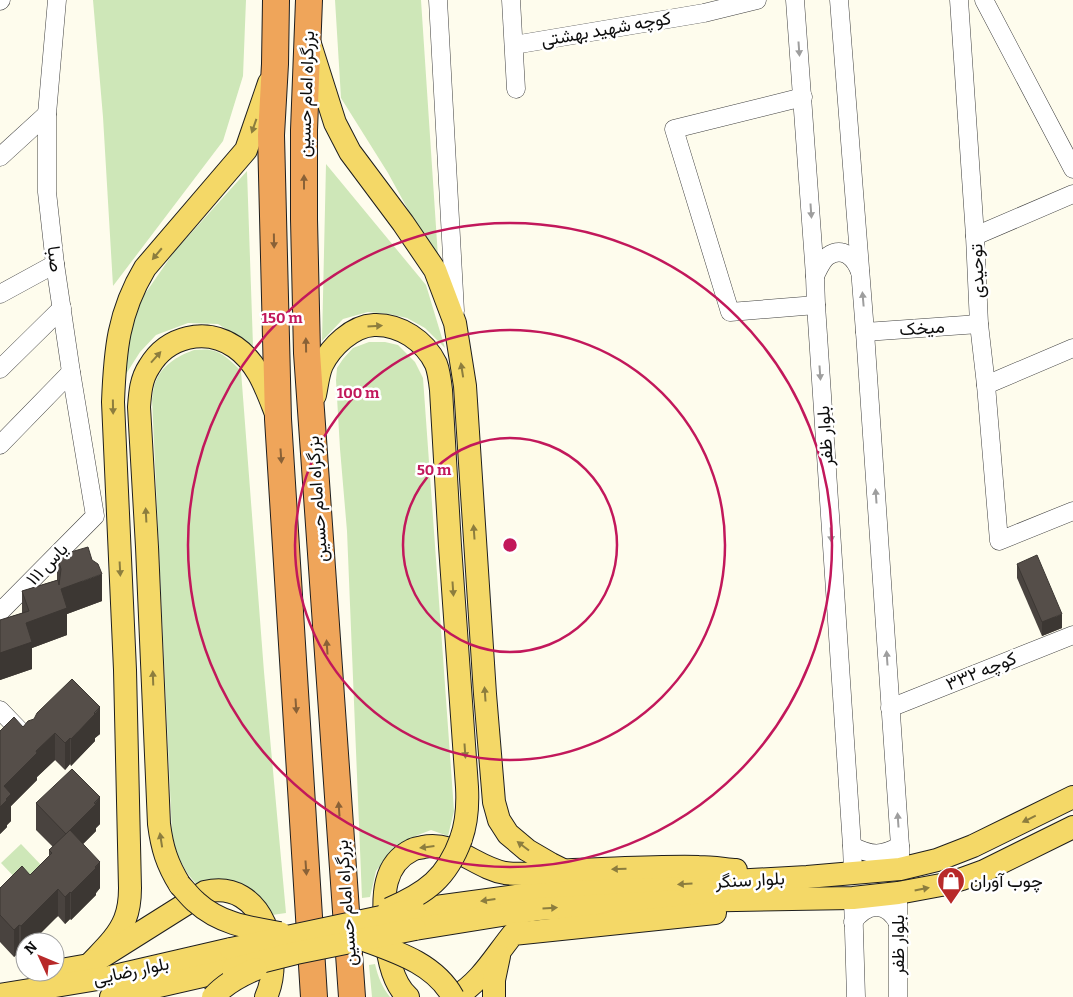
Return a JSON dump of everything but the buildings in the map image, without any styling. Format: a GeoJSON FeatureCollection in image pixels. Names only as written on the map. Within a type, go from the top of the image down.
{"type":"FeatureCollection","features":[{"type":"Feature","properties":{"kind":"highway","name":"بزرگراه امام حسین"},"geometry":{"type":"LineString","coordinates":[[276,0],[276,64],[272,135],[278,419],[314,997]]}},
{"type":"Feature","properties":{"kind":"highway","name":"بزرگراه امام حسین"},"geometry":{"type":"LineString","coordinates":[[309,0],[304,130],[307,353],[352,997]]}},
{"type":"Feature","properties":{"kind":"main road"},"geometry":{"type":"LineString","coordinates":[[307,35],[335,122],[350,152],[435,270],[455,323],[464,386],[494,802],[500,820],[508,834],[527,850],[565,870]]}},
{"type":"Feature","properties":{"kind":"main road"},"geometry":{"type":"LineString","coordinates":[[89,965],[120,930],[128,910],[130,888],[125,670],[113,402],[117,339],[134,286],[145,268],[246,150],[276,64]]}},
{"type":"Feature","properties":{"kind":"main road"},"geometry":{"type":"LineString","coordinates":[[232,959],[363,930],[430,886],[440,877],[456,853],[466,826],[467,787],[441,390],[436,365],[426,348],[415,338],[403,331],[389,326],[373,325],[358,329],[343,339],[331,351],[321,367],[311,413]]}},
{"type":"Feature","properties":{"kind":"main road"},"geometry":{"type":"LineString","coordinates":[[278,419],[263,381],[248,358],[236,347],[223,340],[209,336],[197,335],[182,338],[169,345],[156,356],[148,367],[140,394],[159,824],[162,847],[180,884],[204,909],[226,921],[295,944]]}},
{"type":"Feature","properties":{"kind":"main road","name":"بلوار سنگر"},"geometry":{"type":"LineString","coordinates":[[363,930],[415,920],[540,909],[681,901],[808,888],[853,873],[900,869],[938,860],[973,846],[1073,797]]}},
{"type":"Feature","properties":{"kind":"main road","name":"بلوار سنگر"},"geometry":{"type":"LineString","coordinates":[[808,888],[853,898],[898,893],[941,885],[976,873],[1073,827]]}},
{"type":"Feature","properties":{"kind":"main road"},"geometry":{"type":"LineString","coordinates":[[408,997],[400,987],[390,964],[385,924],[385,892],[389,872],[397,861],[412,850],[427,846],[443,846],[496,871],[506,873],[700,867],[808,888]]}},
{"type":"Feature","properties":{"kind":"main road"},"geometry":{"type":"LineString","coordinates":[[363,930],[437,976],[454,997],[464,992],[489,968],[513,934],[677,918],[808,888]]}},
{"type":"Feature","properties":{"kind":"main road"},"geometry":{"type":"LineString","coordinates":[[65,969],[89,965],[205,892],[214,890],[232,891],[248,900],[256,908],[265,925],[271,947],[272,969],[270,986],[266,997]]}},
{"type":"Feature","properties":{"kind":"main road"},"geometry":{"type":"LineString","coordinates":[[213,997],[227,984],[295,944]]}},
{"type":"Feature","properties":{"kind":"main road"},"geometry":{"type":"LineString","coordinates":[[494,997],[496,968],[502,948]]}},
{"type":"Feature","properties":{"kind":"main road","name":"بلوار رضایی"},"geometry":{"type":"LineString","coordinates":[[0,995],[232,959]]}},
{"type":"Feature","properties":{"kind":"main road","name":"بلوار رضایی"},"geometry":{"type":"LineString","coordinates":[[111,997],[232,959]]}},
{"type":"Feature","properties":{"kind":"main road"},"geometry":{"type":"LineString","coordinates":[[0,981],[15,978]]}},
{"type":"Feature","properties":{"kind":"street","name":"صبا"},"geometry":{"type":"LineString","coordinates":[[57,0],[47,114],[47,192],[55,264],[95,516]]}},
{"type":"Feature","properties":{"kind":"street"},"geometry":{"type":"LineString","coordinates":[[438,0],[456,334]]}},
{"type":"Feature","properties":{"kind":"street"},"geometry":{"type":"LineString","coordinates":[[511,0],[516,89]]}},
{"type":"Feature","properties":{"kind":"street","name":"کوچه شهید بهشتی"},"geometry":{"type":"LineString","coordinates":[[514,45],[703,6],[757,0]]}},
{"type":"Feature","properties":{"kind":"street","name":"بلوار ظفر"},"geometry":{"type":"LineString","coordinates":[[796,0],[853,873]]}},
{"type":"Feature","properties":{"kind":"street"},"geometry":{"type":"LineString","coordinates":[[839,0],[866,332],[900,869]]}},
{"type":"Feature","properties":{"kind":"street","name":"توحیدی"},"geometry":{"type":"LineString","coordinates":[[959,0],[979,324],[999,541],[1073,511]]}},
{"type":"Feature","properties":{"kind":"street"},"geometry":{"type":"LineString","coordinates":[[984,0],[1073,170]]}},
{"type":"Feature","properties":{"kind":"street"},"geometry":{"type":"LineString","coordinates":[[803,97],[674,129],[730,312],[816,306]]}},
{"type":"Feature","properties":{"kind":"street"},"geometry":{"type":"LineString","coordinates":[[0,157],[47,114]]}},
{"type":"Feature","properties":{"kind":"street"},"geometry":{"type":"LineString","coordinates":[[975,236],[1073,194]]}},
{"type":"Feature","properties":{"kind":"street"},"geometry":{"type":"LineString","coordinates":[[815,276],[824,259],[829,255],[838,253],[845,253],[851,257],[857,263],[861,274]]}},
{"type":"Feature","properties":{"kind":"street"},"geometry":{"type":"LineString","coordinates":[[0,294],[55,264]]}},
{"type":"Feature","properties":{"kind":"street"},"geometry":{"type":"LineString","coordinates":[[0,369],[62,308]]}},
{"type":"Feature","properties":{"kind":"street","name":"میخک"},"geometry":{"type":"LineString","coordinates":[[866,332],[979,324]]}},
{"type":"Feature","properties":{"kind":"street"},"geometry":{"type":"LineString","coordinates":[[986,385],[1073,348]]}},
{"type":"Feature","properties":{"kind":"street"},"geometry":{"type":"LineString","coordinates":[[0,445],[71,372]]}},
{"type":"Feature","properties":{"kind":"street","name":"یاس ۱۱۱"},"geometry":{"type":"LineString","coordinates":[[0,612],[95,516]]}},
{"type":"Feature","properties":{"kind":"street","name":"کوچه ۳۳۲"},"geometry":{"type":"LineString","coordinates":[[890,708],[1073,635]]}},
{"type":"Feature","properties":{"kind":"street"},"geometry":{"type":"LineString","coordinates":[[4,723],[27,738]]}},
{"type":"Feature","properties":{"kind":"street"},"geometry":{"type":"LineString","coordinates":[[852,846],[864,852],[876,854],[889,852],[900,846]]}},
{"type":"Feature","properties":{"kind":"street","name":"بلوار ظفر"},"geometry":{"type":"LineString","coordinates":[[898,893],[898,997]]}},
{"type":"Feature","properties":{"kind":"street"},"geometry":{"type":"LineString","coordinates":[[853,898],[856,997]]}},
{"type":"Feature","properties":{"kind":"street"},"geometry":{"type":"LineString","coordinates":[[854,922],[865,909],[880,907],[893,914],[898,923]]}},
{"type":"Feature","properties":{"kind":"green space"},"geometry":{"type":"Polygon","coordinates":[[[93,0],[246,0],[243,76],[223,141],[113,286],[103,117],[93,0]]]}},
{"type":"Feature","properties":{"kind":"green space"},"geometry":{"type":"Polygon","coordinates":[[[335,0],[421,0],[438,257],[429,248],[388,173],[341,98],[335,0]]]}},
{"type":"Feature","properties":{"kind":"green space"},"geometry":{"type":"Polygon","coordinates":[[[326,164],[426,285],[445,348],[425,328],[407,318],[368,312],[343,319],[322,341],[326,164]]]}},
{"type":"Feature","properties":{"kind":"green space"},"geometry":{"type":"Polygon","coordinates":[[[247,171],[253,346],[218,324],[188,323],[156,335],[140,352],[126,374],[124,332],[140,301],[174,252],[247,171]]]}},
{"type":"Feature","properties":{"kind":"green space"},"geometry":{"type":"Polygon","coordinates":[[[369,342],[385,342],[398,345],[415,362],[423,378],[454,811],[448,836],[431,830],[413,837],[392,850],[376,871],[370,897],[362,898],[347,531],[336,380],[337,368],[343,359],[353,348],[369,342]]]}},
{"type":"Feature","properties":{"kind":"green space"},"geometry":{"type":"Polygon","coordinates":[[[194,350],[215,351],[227,358],[241,371],[264,672],[286,913],[272,915],[254,892],[241,885],[197,885],[187,873],[177,854],[172,833],[152,399],[154,385],[165,367],[182,355],[194,350]]]}},
{"type":"Feature","properties":{"kind":"green space"},"geometry":{"type":"Polygon","coordinates":[[[21,844],[42,866],[22,885],[1,863],[21,844]]]}},
{"type":"Feature","properties":{"kind":"green space"},"geometry":{"type":"Polygon","coordinates":[[[375,964],[381,982],[390,997],[372,997],[369,965],[375,964]]]}},
{"type":"Feature","properties":{"kind":"place","name":"چوب آوران"},"geometry":{"type":"Point","coordinates":[951,905]}}]}
